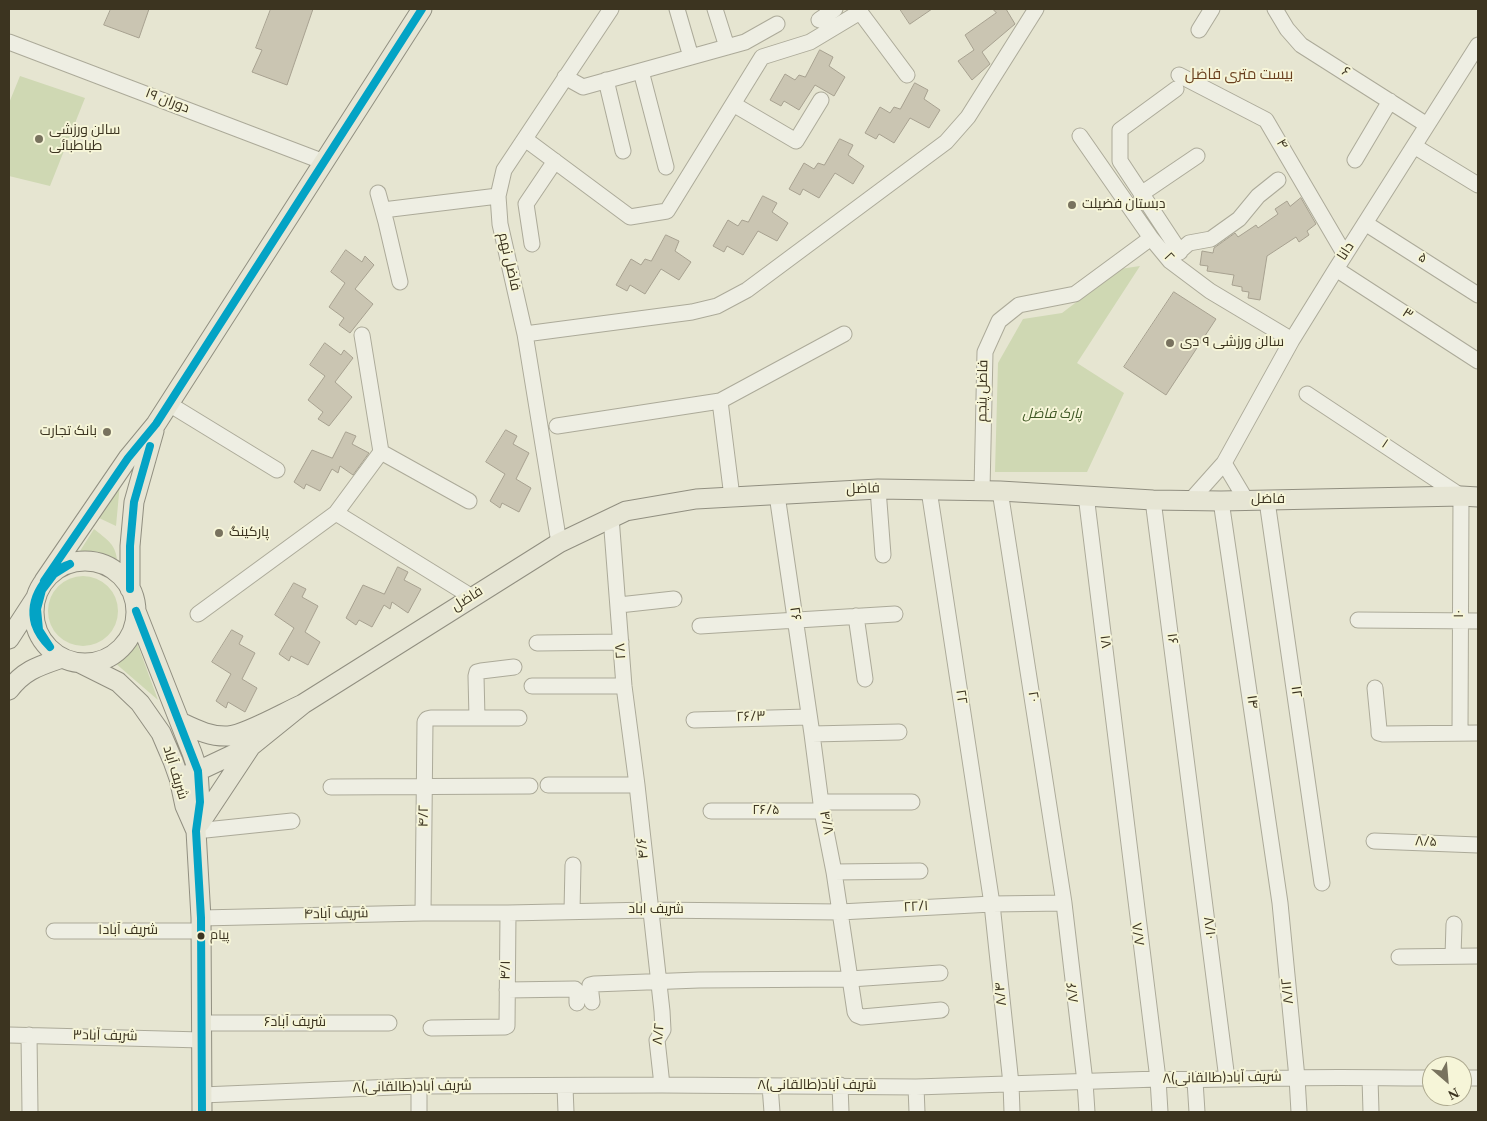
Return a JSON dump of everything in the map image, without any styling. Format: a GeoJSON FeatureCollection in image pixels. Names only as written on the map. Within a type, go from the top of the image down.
{"type":"FeatureCollection","features":[{"type":"Feature","properties":{"kind":"main road"},"geometry":{"type":"LineString","coordinates":[[9,639],[36,598],[44,581],[128,458],[156,424],[422,9]]}},
{"type":"Feature","properties":{"kind":"main road"},"geometry":{"type":"LineString","coordinates":[[36,598],[34,616],[38,633],[48,648],[62,658],[80,663],[96,662],[110,657],[122,647],[130,635],[136,611],[130,589],[130,546],[134,502],[156,424]]}},
{"type":"Feature","properties":{"kind":"main road","name":"فاضل"},"geometry":{"type":"LineString","coordinates":[[303,704],[559,544],[626,511],[696,499],[878,489],[991,490],[1153,500],[1222,501],[1470,497]]}},
{"type":"Feature","properties":{"kind":"main road"},"geometry":{"type":"LineString","coordinates":[[44,581],[57,570],[72,563],[90,562],[106,566],[120,575],[130,589]]}},
{"type":"Feature","properties":{"kind":"main road","name":"شریف آباد"},"geometry":{"type":"LineString","coordinates":[[136,611],[198,771]]}},
{"type":"Feature","properties":{"kind":"main road"},"geometry":{"type":"LineString","coordinates":[[9,690],[24,674],[35,667],[62,658]]}},
{"type":"Feature","properties":{"kind":"main road","name":"شریف آباد"},"geometry":{"type":"LineString","coordinates":[[80,663],[118,682],[140,703],[161,733],[179,778],[184,806],[196,831]]}},
{"type":"Feature","properties":{"kind":"main road"},"geometry":{"type":"LineString","coordinates":[[180,722],[198,731],[229,736],[245,731],[303,704]]}},
{"type":"Feature","properties":{"kind":"main road"},"geometry":{"type":"LineString","coordinates":[[179,778],[251,746],[303,704]]}},
{"type":"Feature","properties":{"kind":"main road"},"geometry":{"type":"LineString","coordinates":[[196,831],[251,746]]}},
{"type":"Feature","properties":{"kind":"main road"},"geometry":{"type":"LineString","coordinates":[[198,771],[200,802],[196,831],[201,925],[202,1104]]}},
{"type":"Feature","properties":{"kind":"street","name":"فاضل نهم"},"geometry":{"type":"LineString","coordinates":[[559,544],[525,334],[500,224],[498,196],[504,170],[611,9]]}},
{"type":"Feature","properties":{"kind":"street"},"geometry":{"type":"LineString","coordinates":[[677,9],[691,57]]}},
{"type":"Feature","properties":{"kind":"street"},"geometry":{"type":"LineString","coordinates":[[715,9],[727,47]]}},
{"type":"Feature","properties":{"kind":"street"},"geometry":{"type":"LineString","coordinates":[[819,20],[835,9]]}},
{"type":"Feature","properties":{"kind":"street"},"geometry":{"type":"LineString","coordinates":[[525,334],[692,312],[717,306],[747,290],[946,142],[968,117],[1036,9]]}},
{"type":"Feature","properties":{"kind":"street"},"geometry":{"type":"LineString","coordinates":[[1200,30],[1212,9]]}},
{"type":"Feature","properties":{"kind":"street","name":"۶"},"geometry":{"type":"LineString","coordinates":[[1275,9],[1287,30],[1301,44],[1427,125]]}},
{"type":"Feature","properties":{"kind":"street"},"geometry":{"type":"LineString","coordinates":[[525,139],[630,217],[667,211],[762,57],[810,42],[860,12],[906,75]]}},
{"type":"Feature","properties":{"kind":"street"},"geometry":{"type":"LineString","coordinates":[[566,78],[583,87],[745,42],[777,24]]}},
{"type":"Feature","properties":{"kind":"street","name":"دوران ۱۹"},"geometry":{"type":"LineString","coordinates":[[9,42],[324,162]]}},
{"type":"Feature","properties":{"kind":"street","name":"دانا"},"geometry":{"type":"LineString","coordinates":[[1191,500],[1224,463],[1292,340],[1336,269],[1427,125],[1472,69],[1478,45]]}},
{"type":"Feature","properties":{"kind":"street"},"geometry":{"type":"LineString","coordinates":[[641,71],[666,167]]}},
{"type":"Feature","properties":{"kind":"street"},"geometry":{"type":"LineString","coordinates":[[606,80],[623,151]]}},
{"type":"Feature","properties":{"kind":"street","name":"۴"},"geometry":{"type":"LineString","coordinates":[[1141,194],[1120,161],[1120,130],[1177,82],[1266,120],[1345,255]]}},
{"type":"Feature","properties":{"kind":"street"},"geometry":{"type":"LineString","coordinates":[[733,104],[796,141],[821,100]]}},
{"type":"Feature","properties":{"kind":"street"},"geometry":{"type":"LineString","coordinates":[[1355,160],[1390,101]]}},
{"type":"Feature","properties":{"kind":"street","name":"۲"},"geometry":{"type":"LineString","coordinates":[[1080,136],[1151,238],[1175,256],[1210,291],[1292,340]]}},
{"type":"Feature","properties":{"kind":"street"},"geometry":{"type":"LineString","coordinates":[[1414,146],[1478,185]]}},
{"type":"Feature","properties":{"kind":"street"},"geometry":{"type":"LineString","coordinates":[[1197,156],[1141,194],[1175,256],[1188,243],[1211,239],[1232,224],[1258,196],[1278,180]]}},
{"type":"Feature","properties":{"kind":"street"},"geometry":{"type":"LineString","coordinates":[[532,244],[526,204],[555,161]]}},
{"type":"Feature","properties":{"kind":"street"},"geometry":{"type":"LineString","coordinates":[[378,193],[400,282]]}},
{"type":"Feature","properties":{"kind":"street"},"geometry":{"type":"LineString","coordinates":[[383,210],[498,196]]}},
{"type":"Feature","properties":{"kind":"street","name":"۵"},"geometry":{"type":"LineString","coordinates":[[1365,223],[1478,295]]}},
{"type":"Feature","properties":{"kind":"street","name":"فاضل پنجم"},"geometry":{"type":"LineString","coordinates":[[991,490],[985,352],[999,321],[1019,305],[1075,294],[1151,238]]}},
{"type":"Feature","properties":{"kind":"street","name":"۳"},"geometry":{"type":"LineString","coordinates":[[1336,269],[1478,361]]}},
{"type":"Feature","properties":{"kind":"street"},"geometry":{"type":"LineString","coordinates":[[557,426],[720,402],[844,334]]}},
{"type":"Feature","properties":{"kind":"street"},"geometry":{"type":"LineString","coordinates":[[198,614],[336,513],[381,452],[362,335]]}},
{"type":"Feature","properties":{"kind":"street","name":"۱"},"geometry":{"type":"LineString","coordinates":[[1307,394],[1470,497]]}},
{"type":"Feature","properties":{"kind":"street"},"geometry":{"type":"LineString","coordinates":[[720,402],[732,497]]}},
{"type":"Feature","properties":{"kind":"street"},"geometry":{"type":"LineString","coordinates":[[169,404],[277,470]]}},
{"type":"Feature","properties":{"kind":"street"},"geometry":{"type":"LineString","coordinates":[[381,452],[469,501]]}},
{"type":"Feature","properties":{"kind":"street"},"geometry":{"type":"LineString","coordinates":[[1224,463],[1246,500]]}},
{"type":"Feature","properties":{"kind":"street"},"geometry":{"type":"LineString","coordinates":[[878,489],[883,555]]}},
{"type":"Feature","properties":{"kind":"street","name":"۲۲"},"geometry":{"type":"LineString","coordinates":[[929,490],[992,904]]}},
{"type":"Feature","properties":{"kind":"street","name":"۲۰"},"geometry":{"type":"LineString","coordinates":[[991,490],[1064,903]]}},
{"type":"Feature","properties":{"kind":"street","name":"۲۶"},"geometry":{"type":"LineString","coordinates":[[776,495],[812,734]]}},
{"type":"Feature","properties":{"kind":"street","name":"۱۸"},"geometry":{"type":"LineString","coordinates":[[1086,495],[1122,788]]}},
{"type":"Feature","properties":{"kind":"street","name":"۱۰"},"geometry":{"type":"LineString","coordinates":[[1460,732],[1460,620],[1470,497]]}},
{"type":"Feature","properties":{"kind":"street","name":"۱۶"},"geometry":{"type":"LineString","coordinates":[[1153,500],[1189,778]]}},
{"type":"Feature","properties":{"kind":"street","name":"۱۴"},"geometry":{"type":"LineString","coordinates":[[1222,501],[1280,904]]}},
{"type":"Feature","properties":{"kind":"street","name":"۱۲"},"geometry":{"type":"LineString","coordinates":[[1267,501],[1322,883]]}},
{"type":"Feature","properties":{"kind":"street"},"geometry":{"type":"LineString","coordinates":[[336,513],[472,597]]}},
{"type":"Feature","properties":{"kind":"street","name":"۲۸"},"geometry":{"type":"LineString","coordinates":[[611,517],[624,686],[637,786]]}},
{"type":"Feature","properties":{"kind":"street"},"geometry":{"type":"LineString","coordinates":[[618,605],[674,599]]}},
{"type":"Feature","properties":{"kind":"street"},"geometry":{"type":"LineString","coordinates":[[700,626],[895,614]]}},
{"type":"Feature","properties":{"kind":"street"},"geometry":{"type":"LineString","coordinates":[[856,616],[865,679]]}},
{"type":"Feature","properties":{"kind":"street"},"geometry":{"type":"LineString","coordinates":[[1358,620],[1478,621]]}},
{"type":"Feature","properties":{"kind":"street"},"geometry":{"type":"LineString","coordinates":[[537,643],[621,642]]}},
{"type":"Feature","properties":{"kind":"street"},"geometry":{"type":"LineString","coordinates":[[514,667],[477,672],[477,718],[519,718]]}},
{"type":"Feature","properties":{"kind":"street"},"geometry":{"type":"LineString","coordinates":[[532,686],[624,686]]}},
{"type":"Feature","properties":{"kind":"street"},"geometry":{"type":"LineString","coordinates":[[1375,688],[1380,733],[1478,733]]}},
{"type":"Feature","properties":{"kind":"street","name":"۲۶/۳"},"geometry":{"type":"LineString","coordinates":[[694,720],[808,717]]}},
{"type":"Feature","properties":{"kind":"street","name":"۴/۲"},"geometry":{"type":"LineString","coordinates":[[423,912],[426,787],[425,722],[431,718],[477,718]]}},
{"type":"Feature","properties":{"kind":"street"},"geometry":{"type":"LineString","coordinates":[[812,734],[899,732]]}},
{"type":"Feature","properties":{"kind":"street","name":"۴/۸"},"geometry":{"type":"LineString","coordinates":[[812,734],[821,807],[834,872],[855,1012],[862,1017],[941,1010]]}},
{"type":"Feature","properties":{"kind":"street","name":"۸/۱۰"},"geometry":{"type":"LineString","coordinates":[[1189,778],[1227,1079]]}},
{"type":"Feature","properties":{"kind":"street"},"geometry":{"type":"LineString","coordinates":[[548,785],[637,786]]}},
{"type":"Feature","properties":{"kind":"street"},"geometry":{"type":"LineString","coordinates":[[331,788],[530,786]]}},
{"type":"Feature","properties":{"kind":"street","name":"۴/۶"},"geometry":{"type":"LineString","coordinates":[[637,786],[659,982]]}},
{"type":"Feature","properties":{"kind":"street","name":"۸/۸"},"geometry":{"type":"LineString","coordinates":[[1122,788],[1158,1079],[1160,1112]]}},
{"type":"Feature","properties":{"kind":"street","name":"۲۶/۵"},"geometry":{"type":"LineString","coordinates":[[711,811],[912,802]]}},
{"type":"Feature","properties":{"kind":"street"},"geometry":{"type":"LineString","coordinates":[[196,831],[292,821]]}},
{"type":"Feature","properties":{"kind":"street","name":"۸/۵"},"geometry":{"type":"LineString","coordinates":[[1374,842],[1478,845]]}},
{"type":"Feature","properties":{"kind":"street"},"geometry":{"type":"LineString","coordinates":[[572,865],[572,911]]}},
{"type":"Feature","properties":{"kind":"street"},"geometry":{"type":"LineString","coordinates":[[834,872],[920,871]]}},
{"type":"Feature","properties":{"kind":"street","name":"۲۲/۱"},"geometry":{"type":"LineString","coordinates":[[840,912],[992,904],[1064,903]]}},
{"type":"Feature","properties":{"kind":"street","name":"۸/۶"},"geometry":{"type":"LineString","coordinates":[[1064,903],[1087,1112]]}},
{"type":"Feature","properties":{"kind":"street","name":"۸/۴"},"geometry":{"type":"LineString","coordinates":[[992,904],[1011,1084],[1012,1112]]}},
{"type":"Feature","properties":{"kind":"street","name":"۸/۱۲"},"geometry":{"type":"LineString","coordinates":[[1280,904],[1299,1112]]}},
{"type":"Feature","properties":{"kind":"street","name":"شریف اباد"},"geometry":{"type":"LineString","coordinates":[[471,912],[651,910],[840,912]]}},
{"type":"Feature","properties":{"kind":"street","name":"۴شریف آباد"},"geometry":{"type":"LineString","coordinates":[[201,925],[423,912],[471,912]]}},
{"type":"Feature","properties":{"kind":"street","name":"۴/۱"},"geometry":{"type":"LineString","coordinates":[[431,1028],[505,1028],[507,1026],[508,913]]}},
{"type":"Feature","properties":{"kind":"street"},"geometry":{"type":"LineString","coordinates":[[1452,956],[1454,924]]}},
{"type":"Feature","properties":{"kind":"street","name":"شریف آباد۱"},"geometry":{"type":"LineString","coordinates":[[54,931],[201,925]]}},
{"type":"Feature","properties":{"kind":"street"},"geometry":{"type":"LineString","coordinates":[[1399,957],[1478,956]]}},
{"type":"Feature","properties":{"kind":"street"},"geometry":{"type":"LineString","coordinates":[[592,1002],[590,985],[594,984],[699,980],[850,979],[940,972]]}},
{"type":"Feature","properties":{"kind":"street","name":"۸/۲"},"geometry":{"type":"LineString","coordinates":[[659,982],[663,1030],[657,1040],[662,1085]]}},
{"type":"Feature","properties":{"kind":"street"},"geometry":{"type":"LineString","coordinates":[[507,990],[575,989],[577,991],[577,1003]]}},
{"type":"Feature","properties":{"kind":"street","name":"شریف آباد۶"},"geometry":{"type":"LineString","coordinates":[[202,1031],[389,1023]]}},
{"type":"Feature","properties":{"kind":"street","name":"شریف آباد۳"},"geometry":{"type":"LineString","coordinates":[[9,1035],[202,1031]]}},
{"type":"Feature","properties":{"kind":"street"},"geometry":{"type":"LineString","coordinates":[[29,1035],[30,1112]]}},
{"type":"Feature","properties":{"kind":"street","name":"۸شریف آباد(طالقانی)"},"geometry":{"type":"LineString","coordinates":[[202,1104],[418,1086],[916,1087],[1158,1079],[1195,1081],[1297,1078],[1422,1078]]}},
{"type":"Feature","properties":{"kind":"street"},"geometry":{"type":"LineString","coordinates":[[1370,1078],[1371,1112]]}},
{"type":"Feature","properties":{"kind":"street"},"geometry":{"type":"LineString","coordinates":[[1195,1081],[1197,1112]]}},
{"type":"Feature","properties":{"kind":"street"},"geometry":{"type":"LineString","coordinates":[[418,1086],[419,1112]]}},
{"type":"Feature","properties":{"kind":"street"},"geometry":{"type":"LineString","coordinates":[[770,1086],[772,1112]]}},
{"type":"Feature","properties":{"kind":"street"},"geometry":{"type":"LineString","coordinates":[[840,1086],[841,1112]]}},
{"type":"Feature","properties":{"kind":"street"},"geometry":{"type":"LineString","coordinates":[[565,1087],[566,1112]]}},
{"type":"Feature","properties":{"kind":"street"},"geometry":{"type":"LineString","coordinates":[[916,1087],[917,1112]]}},
{"type":"Feature","properties":{"kind":"green space","name":"سالن ورزشی طباطبائی"},"geometry":{"type":"Polygon","coordinates":[[[20,76],[85,98],[50,186],[9,176],[9,103],[20,76]]]}},
{"type":"Feature","properties":{"kind":"green space","name":"پارک فاضل"},"geometry":{"type":"Polygon","coordinates":[[[1140,266],[1077,363],[1124,393],[1087,472],[995,472],[998,363],[1023,319],[1062,313],[1120,269],[1140,266]]]}},
{"type":"Feature","properties":{"kind":"green space"},"geometry":{"type":"Polygon","coordinates":[[[120,483],[116,526],[99,518],[120,483]]]}},
{"type":"Feature","properties":{"kind":"green space"},"geometry":{"type":"Polygon","coordinates":[[[94,529],[112,545],[117,559],[80,551],[94,529]]]}},
{"type":"Feature","properties":{"kind":"green space"},"geometry":{"type":"Polygon","coordinates":[[[83,576],[102,582],[112,592],[118,611],[112,630],[102,640],[83,646],[64,640],[54,630],[48,611],[54,592],[64,582],[83,576]]]}},
{"type":"Feature","properties":{"kind":"green space"},"geometry":{"type":"Polygon","coordinates":[[[136,640],[158,700],[114,662],[136,640]]]}},
{"type":"Feature","properties":{"kind":"building"},"geometry":{"type":"Polygon","coordinates":[[[111,9],[149,9],[139,38],[104,25],[111,9]]]}},
{"type":"Feature","properties":{"kind":"building"},"geometry":{"type":"Polygon","coordinates":[[[271,9],[313,9],[287,85],[252,72],[262,50],[256,48],[271,9]]]}},
{"type":"Feature","properties":{"kind":"building"},"geometry":{"type":"Polygon","coordinates":[[[900,9],[932,9],[910,24],[900,9]]]}},
{"type":"Feature","properties":{"kind":"building"},"geometry":{"type":"Polygon","coordinates":[[[993,9],[1006,9],[1015,24],[982,52],[990,64],[972,80],[958,61],[974,50],[965,35],[996,13],[993,9]]]}},
{"type":"Feature","properties":{"kind":"building"},"geometry":{"type":"Polygon","coordinates":[[[820,50],[833,57],[829,66],[845,77],[834,96],[815,85],[799,110],[784,101],[781,106],[770,100],[785,74],[795,80],[799,75],[805,77],[820,50]]]}},
{"type":"Feature","properties":{"kind":"building"},"geometry":{"type":"Polygon","coordinates":[[[915,83],[928,90],[924,99],[940,110],[929,128],[910,118],[894,143],[879,134],[876,139],[865,133],[880,107],[890,113],[894,107],[900,109],[915,83]]]}},
{"type":"Feature","properties":{"kind":"building"},"geometry":{"type":"Polygon","coordinates":[[[840,139],[853,145],[848,155],[864,166],[853,184],[835,173],[819,198],[803,189],[800,195],[789,189],[804,163],[814,169],[818,163],[824,165],[840,139]]]}},
{"type":"Feature","properties":{"kind":"building"},"geometry":{"type":"Polygon","coordinates":[[[763,196],[777,203],[772,212],[788,223],[777,241],[758,231],[743,255],[727,246],[724,252],[713,246],[728,220],[738,226],[742,220],[748,222],[763,196]]]}},
{"type":"Feature","properties":{"kind":"building"},"geometry":{"type":"Polygon","coordinates":[[[1301,198],[1316,224],[1307,231],[1309,235],[1299,242],[1296,237],[1267,256],[1260,300],[1248,298],[1249,292],[1242,291],[1242,287],[1232,285],[1234,275],[1207,271],[1208,266],[1200,265],[1202,251],[1213,253],[1214,248],[1235,233],[1238,237],[1256,225],[1258,228],[1278,214],[1275,209],[1287,201],[1290,206],[1301,198]]]}},
{"type":"Feature","properties":{"kind":"building"},"geometry":{"type":"Polygon","coordinates":[[[666,235],[679,241],[675,251],[691,262],[679,280],[661,269],[645,294],[630,285],[627,291],[616,285],[631,259],[641,265],[645,259],[651,261],[666,235]]]}},
{"type":"Feature","properties":{"kind":"building"},"geometry":{"type":"Polygon","coordinates":[[[346,250],[362,262],[365,256],[374,265],[355,289],[373,304],[350,333],[339,325],[344,318],[329,307],[345,283],[331,272],[346,250]]]}},
{"type":"Feature","properties":{"kind":"building","name":"سالن ورزشی ۹ دی"},"geometry":{"type":"Polygon","coordinates":[[[1174,292],[1216,319],[1166,395],[1124,367],[1174,292]]]}},
{"type":"Feature","properties":{"kind":"building"},"geometry":{"type":"Polygon","coordinates":[[[325,343],[341,355],[344,350],[353,358],[335,382],[352,397],[329,426],[318,419],[323,412],[308,400],[325,376],[310,365],[325,343]]]}},
{"type":"Feature","properties":{"kind":"building"},"geometry":{"type":"Polygon","coordinates":[[[506,430],[517,436],[513,444],[529,453],[516,479],[531,488],[519,512],[502,503],[500,508],[490,501],[505,474],[486,462],[506,430]]]}},
{"type":"Feature","properties":{"kind":"building"},"geometry":{"type":"Polygon","coordinates":[[[346,432],[356,436],[352,444],[369,453],[353,475],[340,466],[338,473],[332,469],[320,491],[306,484],[304,489],[294,482],[312,450],[332,458],[346,432]]]}},
{"type":"Feature","properties":{"kind":"building"},"geometry":{"type":"Polygon","coordinates":[[[398,567],[408,572],[404,580],[421,589],[408,613],[392,602],[390,609],[384,605],[372,627],[359,620],[356,625],[346,618],[363,585],[384,594],[398,567]]]}},
{"type":"Feature","properties":{"kind":"building"},"geometry":{"type":"Polygon","coordinates":[[[294,583],[306,589],[302,597],[318,606],[305,632],[320,642],[308,665],[291,656],[289,661],[279,654],[294,628],[275,615],[294,583]]]}},
{"type":"Feature","properties":{"kind":"building"},"geometry":{"type":"Polygon","coordinates":[[[232,630],[243,636],[239,644],[255,653],[242,679],[257,688],[245,712],[228,702],[226,708],[216,701],[231,674],[212,662],[232,630]]]}},
{"type":"Feature","properties":{"kind":"transit line"},"geometry":{"type":"LineString","coordinates":[[44,581],[128,458],[156,424],[422,9]]}},
{"type":"Feature","properties":{"kind":"transit line"},"geometry":{"type":"LineString","coordinates":[[130,589],[130,546],[134,502],[150,446]]}},
{"type":"Feature","properties":{"kind":"transit line"},"geometry":{"type":"LineString","coordinates":[[50,647],[36,627],[34,605],[41,587],[53,573],[70,564]]}},
{"type":"Feature","properties":{"kind":"transit line"},"geometry":{"type":"LineString","coordinates":[[50,647],[39,630],[37,609],[42,590],[54,574],[70,564]]}},
{"type":"Feature","properties":{"kind":"transit line"},"geometry":{"type":"LineString","coordinates":[[136,611],[198,771],[200,802],[196,831],[201,918],[202,1112]]}},
{"type":"Feature","properties":{"kind":"place","name":"سالن ورزشی طباطبائی"},"geometry":{"type":"Point","coordinates":[39,139]}},
{"type":"Feature","properties":{"kind":"place","name":"دبستان فضیلت"},"geometry":{"type":"Point","coordinates":[1072,205]}},
{"type":"Feature","properties":{"kind":"place","name":"سالن ورزشی ۹ دی"},"geometry":{"type":"Point","coordinates":[1170,343]}},
{"type":"Feature","properties":{"kind":"place","name":"بانک تجارت"},"geometry":{"type":"Point","coordinates":[107,432]}},
{"type":"Feature","properties":{"kind":"place","name":"پارکینگ"},"geometry":{"type":"Point","coordinates":[219,533]}},
{"type":"Feature","properties":{"kind":"place","name":"پیام"},"geometry":{"type":"Point","coordinates":[201,936]}},
{"type":"Feature","properties":{"kind":"district","name":"بیست متری فاضل"},"geometry":{"type":"Point","coordinates":[1239,76]}}]}
